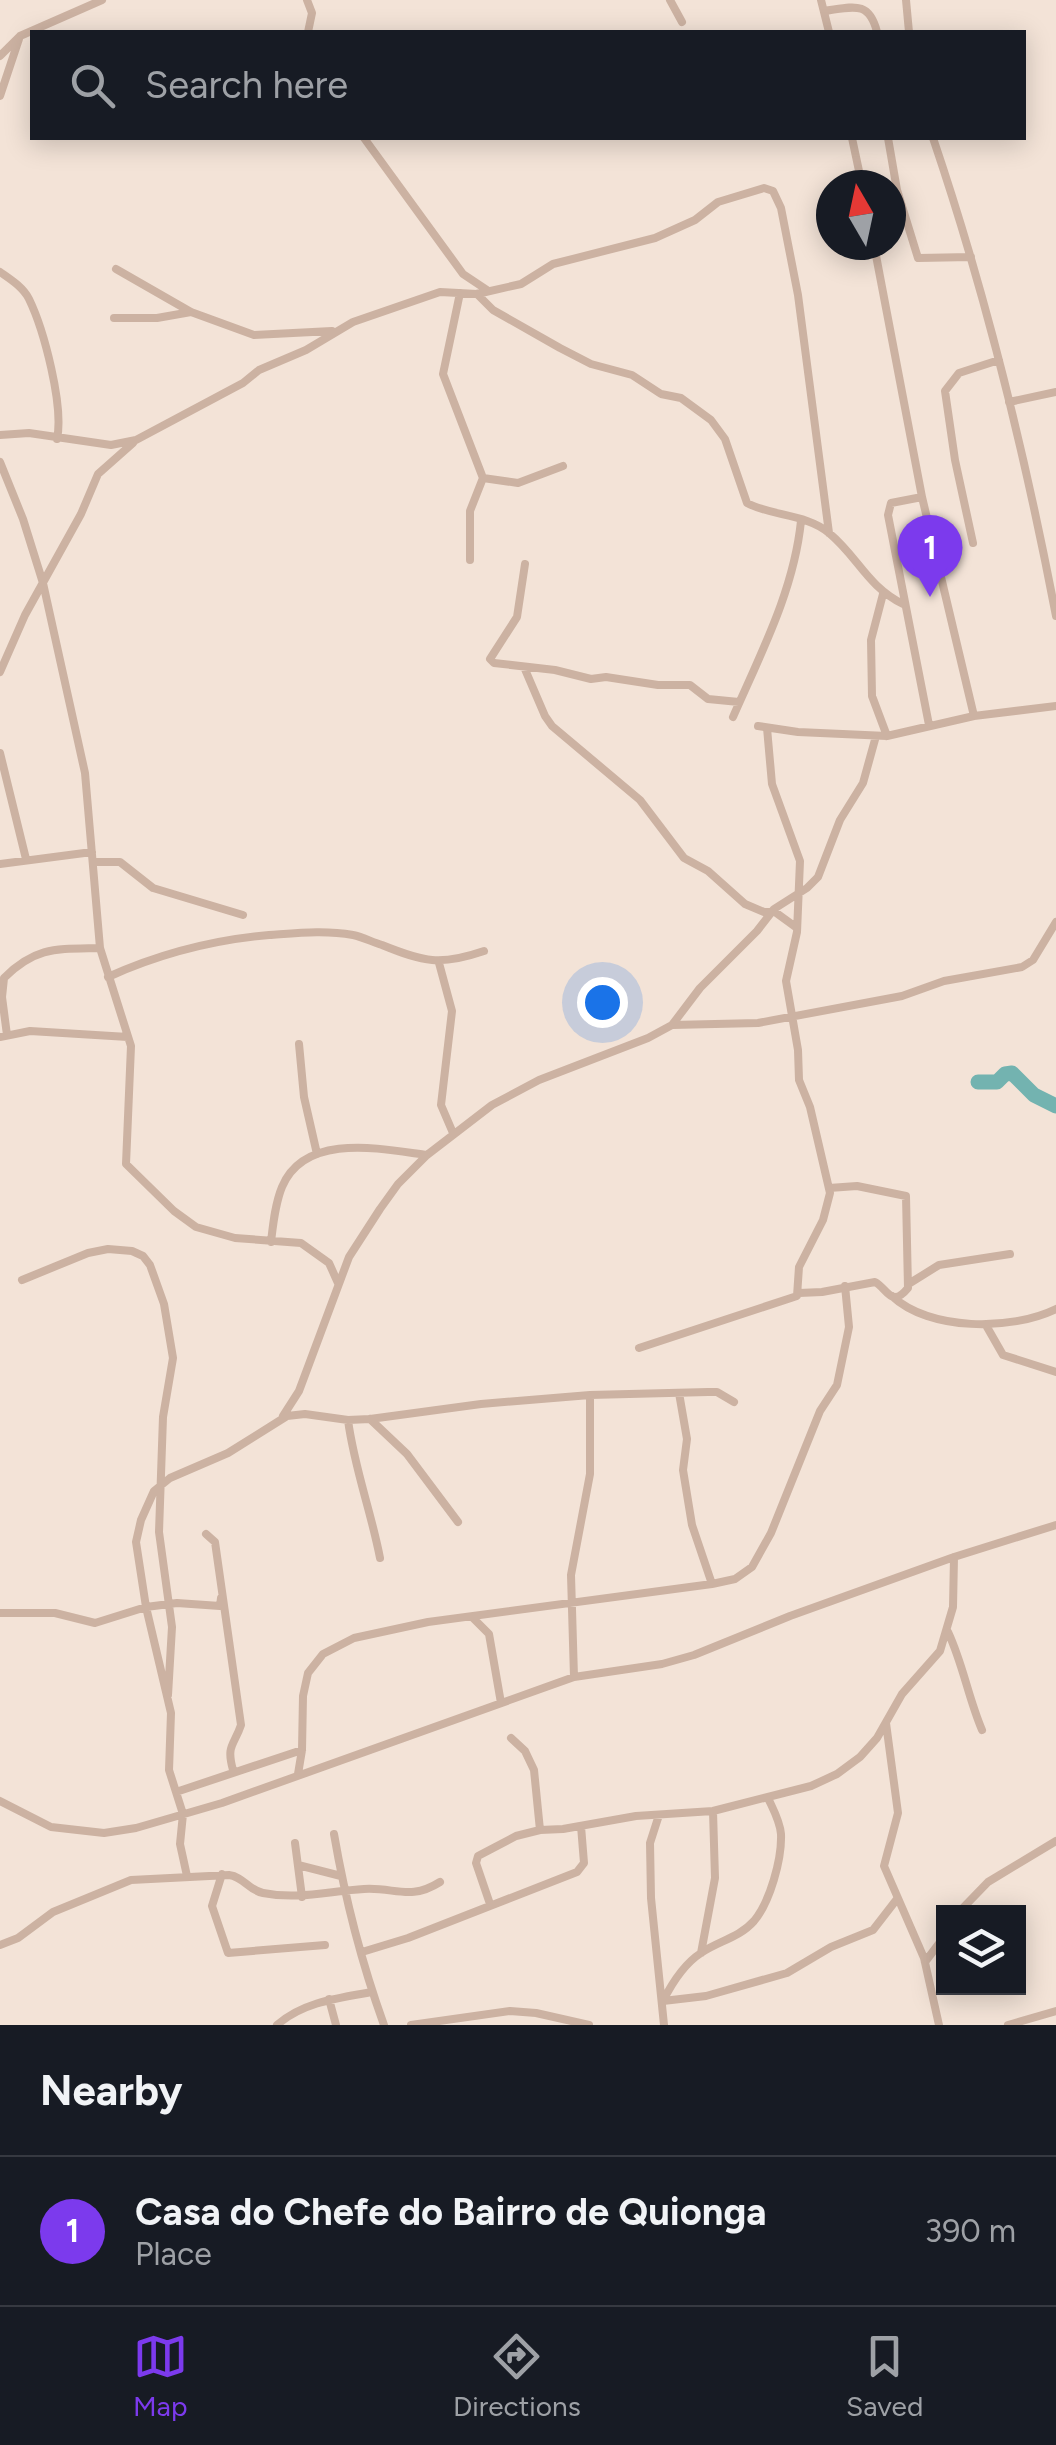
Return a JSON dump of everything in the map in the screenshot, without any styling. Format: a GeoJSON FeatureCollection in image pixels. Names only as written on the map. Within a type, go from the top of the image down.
{"type":"FeatureCollection","features":[{"type":"Feature","properties":{"kind":"street"},"geometry":{"type":"LineString","coordinates":[[34,30],[102,0]]}},
{"type":"Feature","properties":{"kind":"street"},"geometry":{"type":"LineString","coordinates":[[308,0],[312,13],[308,30]]}},
{"type":"Feature","properties":{"kind":"street"},"geometry":{"type":"LineString","coordinates":[[670,0],[682,22]]}},
{"type":"Feature","properties":{"kind":"street"},"geometry":{"type":"LineString","coordinates":[[821,0],[829,30]]}},
{"type":"Feature","properties":{"kind":"street"},"geometry":{"type":"LineString","coordinates":[[906,0],[909,30]]}},
{"type":"Feature","properties":{"kind":"street"},"geometry":{"type":"LineString","coordinates":[[824,11],[868,10],[876,30]]}},
{"type":"Feature","properties":{"kind":"street"},"geometry":{"type":"LineString","coordinates":[[0,56],[30,32]]}},
{"type":"Feature","properties":{"kind":"street"},"geometry":{"type":"LineString","coordinates":[[0,96],[20,36]]}},
{"type":"Feature","properties":{"kind":"street"},"geometry":{"type":"LineString","coordinates":[[365,140],[463,274],[487,290]]}},
{"type":"Feature","properties":{"kind":"street"},"geometry":{"type":"LineString","coordinates":[[852,140],[859,170]]}},
{"type":"Feature","properties":{"kind":"street"},"geometry":{"type":"LineString","coordinates":[[888,140],[918,258],[972,258]]}},
{"type":"Feature","properties":{"kind":"street"},"geometry":{"type":"LineString","coordinates":[[934,140],[972,258],[999,360],[1056,616]]}},
{"type":"Feature","properties":{"kind":"street"},"geometry":{"type":"LineString","coordinates":[[0,672],[102,468],[136,440],[336,331],[428,296],[446,292],[476,294],[520,284],[558,263],[655,238],[695,220],[718,202],[764,188],[773,191],[781,208],[798,295],[829,533]]}},
{"type":"Feature","properties":{"kind":"street"},"geometry":{"type":"LineString","coordinates":[[877,260],[922,497],[974,716]]}},
{"type":"Feature","properties":{"kind":"street"},"geometry":{"type":"LineString","coordinates":[[116,269],[190,312],[254,335],[336,331]]}},
{"type":"Feature","properties":{"kind":"street"},"geometry":{"type":"LineString","coordinates":[[0,272],[28,298],[49,354],[59,424],[57,439]]}},
{"type":"Feature","properties":{"kind":"street"},"geometry":{"type":"LineString","coordinates":[[460,294],[443,374],[482,478],[470,511],[470,560]]}},
{"type":"Feature","properties":{"kind":"street"},"geometry":{"type":"LineString","coordinates":[[476,294],[493,310],[576,356],[632,375],[663,395],[681,398],[711,420],[724,439],[747,503],[829,533],[883,594],[903,604]]}},
{"type":"Feature","properties":{"kind":"street"},"geometry":{"type":"LineString","coordinates":[[114,318],[157,318],[190,312]]}},
{"type":"Feature","properties":{"kind":"street"},"geometry":{"type":"LineString","coordinates":[[973,543],[954,460],[944,391],[959,372],[999,360]]}},
{"type":"Feature","properties":{"kind":"street"},"geometry":{"type":"LineString","coordinates":[[1009,402],[1056,392]]}},
{"type":"Feature","properties":{"kind":"street"},"geometry":{"type":"LineString","coordinates":[[0,435],[28,433],[111,444],[136,440]]}},
{"type":"Feature","properties":{"kind":"street"},"geometry":{"type":"LineString","coordinates":[[0,462],[43,583],[85,773],[100,948],[128,1037],[132,1063],[126,1159],[129,1170],[174,1211],[206,1232],[301,1243],[329,1262],[338,1283]]}},
{"type":"Feature","properties":{"kind":"street"},"geometry":{"type":"LineString","coordinates":[[482,478],[518,483],[563,466]]}},
{"type":"Feature","properties":{"kind":"street"},"geometry":{"type":"LineString","coordinates":[[922,497],[897,500],[888,509],[929,725]]}},
{"type":"Feature","properties":{"kind":"street"},"geometry":{"type":"LineString","coordinates":[[733,716],[784,599],[802,520]]}},
{"type":"Feature","properties":{"kind":"street"},"geometry":{"type":"LineString","coordinates":[[525,564],[517,617],[490,659],[494,662],[591,679],[690,685],[708,699],[740,702]]}},
{"type":"Feature","properties":{"kind":"street"},"geometry":{"type":"LineString","coordinates":[[883,594],[871,640],[872,696],[887,736]]}},
{"type":"Feature","properties":{"kind":"street"},"geometry":{"type":"LineString","coordinates":[[524,667],[547,719],[640,800],[684,858],[708,871],[745,904],[772,912],[798,929]]}},
{"type":"Feature","properties":{"kind":"street"},"geometry":{"type":"LineString","coordinates":[[799,1293],[800,1267],[823,1220],[830,1188],[810,1107],[798,1080],[798,1050],[786,977],[798,929],[800,862],[772,784],[763,727],[887,736],[974,716],[1056,706]]}},
{"type":"Feature","properties":{"kind":"street"},"geometry":{"type":"LineString","coordinates":[[282,1418],[300,1391],[349,1257],[398,1184],[428,1154],[492,1104],[539,1080],[672,1025],[700,988],[772,912],[818,877],[840,820],[863,783],[876,736]]}},
{"type":"Feature","properties":{"kind":"street"},"geometry":{"type":"LineString","coordinates":[[0,752],[26,859]]}},
{"type":"Feature","properties":{"kind":"street"},"geometry":{"type":"LineString","coordinates":[[0,864],[26,859],[92,857],[120,862],[153,888],[243,915]]}},
{"type":"Feature","properties":{"kind":"street"},"geometry":{"type":"LineString","coordinates":[[672,1025],[758,1023],[902,996],[944,981],[1022,967],[1033,960],[1056,922]]}},
{"type":"Feature","properties":{"kind":"street"},"geometry":{"type":"LineString","coordinates":[[108,977],[194,946],[242,936],[302,932],[357,935],[412,958],[439,963],[484,951]]}},
{"type":"Feature","properties":{"kind":"street"},"geometry":{"type":"LineString","coordinates":[[100,948],[46,950],[17,965],[4,978],[4,1036],[30,1031],[128,1037]]}},
{"type":"Feature","properties":{"kind":"street"},"geometry":{"type":"LineString","coordinates":[[439,963],[452,1011],[441,1105],[453,1133]]}},
{"type":"Feature","properties":{"kind":"street"},"geometry":{"type":"LineString","coordinates":[[299,1044],[304,1096],[317,1154]]}},
{"type":"Feature","properties":{"kind":"street"},"geometry":{"type":"LineString","coordinates":[[271,1242],[282,1186],[306,1159],[352,1148],[428,1154]]}},
{"type":"Feature","properties":{"kind":"street"},"geometry":{"type":"LineString","coordinates":[[830,1188],[857,1186],[906,1196],[910,1282],[905,1292],[892,1296]]}},
{"type":"Feature","properties":{"kind":"street"},"geometry":{"type":"LineString","coordinates":[[22,1280],[57,1264],[108,1249],[132,1251],[150,1265],[164,1304],[173,1358],[163,1417],[159,1532],[170,1604],[172,1666],[167,1700]]}},
{"type":"Feature","properties":{"kind":"street"},"geometry":{"type":"LineString","coordinates":[[910,1282],[939,1265],[1010,1254]]}},
{"type":"Feature","properties":{"kind":"street"},"geometry":{"type":"LineString","coordinates":[[639,1348],[799,1293],[878,1282],[884,1293],[913,1313],[927,1313],[945,1322],[976,1322],[988,1327],[1016,1323],[1056,1309]]}},
{"type":"Feature","properties":{"kind":"street"},"geometry":{"type":"LineString","coordinates":[[298,1774],[305,1680],[323,1654],[354,1638],[471,1616],[712,1584],[734,1579],[752,1567],[771,1533],[820,1411],[838,1385],[849,1328],[845,1286]]}},
{"type":"Feature","properties":{"kind":"street"},"geometry":{"type":"LineString","coordinates":[[988,1327],[1003,1354],[1056,1372]]}},
{"type":"Feature","properties":{"kind":"street"},"geometry":{"type":"LineString","coordinates":[[187,1876],[180,1844],[183,1814],[169,1770],[170,1713],[136,1542],[148,1502],[161,1485],[228,1453],[282,1418],[305,1414],[370,1419],[480,1404],[679,1393],[717,1392],[734,1402]]}},
{"type":"Feature","properties":{"kind":"street"},"geometry":{"type":"LineString","coordinates":[[679,1393],[688,1439],[683,1470],[692,1525],[712,1584]]}},
{"type":"Feature","properties":{"kind":"street"},"geometry":{"type":"LineString","coordinates":[[574,1677],[569,1602],[590,1474],[590,1396]]}},
{"type":"Feature","properties":{"kind":"street"},"geometry":{"type":"LineString","coordinates":[[370,1419],[406,1454],[458,1522]]}},
{"type":"Feature","properties":{"kind":"street"},"geometry":{"type":"LineString","coordinates":[[348,1420],[356,1472],[380,1558]]}},
{"type":"Feature","properties":{"kind":"street"},"geometry":{"type":"LineString","coordinates":[[0,1801],[52,1827],[80,1832],[136,1828],[574,1677],[678,1660],[954,1557],[1056,1525]]}},
{"type":"Feature","properties":{"kind":"street"},"geometry":{"type":"LineString","coordinates":[[206,1534],[215,1542],[241,1725],[231,1741],[233,1770]]}},
{"type":"Feature","properties":{"kind":"street"},"geometry":{"type":"LineString","coordinates":[[490,1904],[476,1863],[478,1856],[516,1836],[636,1816],[713,1811],[811,1786],[838,1774],[878,1738],[886,1718],[940,1651],[948,1632],[955,1583],[954,1557]]}},
{"type":"Feature","properties":{"kind":"street"},"geometry":{"type":"LineString","coordinates":[[0,1613],[55,1612],[95,1623],[146,1606],[220,1606],[222,1594]]}},
{"type":"Feature","properties":{"kind":"street"},"geometry":{"type":"LineString","coordinates":[[471,1616],[489,1634],[502,1704]]}},
{"type":"Feature","properties":{"kind":"street"},"geometry":{"type":"LineString","coordinates":[[948,1632],[982,1730]]}},
{"type":"Feature","properties":{"kind":"street"},"geometry":{"type":"LineString","coordinates":[[886,1718],[898,1797],[897,1826],[884,1866],[925,1962],[939,2025]]}},
{"type":"Feature","properties":{"kind":"street"},"geometry":{"type":"LineString","coordinates":[[511,1738],[517,1748],[525,1751],[534,1770],[540,1830]]}},
{"type":"Feature","properties":{"kind":"street"},"geometry":{"type":"LineString","coordinates":[[176,1792],[302,1750]]}},
{"type":"Feature","properties":{"kind":"street"},"geometry":{"type":"LineString","coordinates":[[663,2001],[679,1974],[701,1952],[741,1933],[755,1920],[766,1900],[781,1833],[768,1798]]}},
{"type":"Feature","properties":{"kind":"street"},"geometry":{"type":"LineString","coordinates":[[701,1952],[715,1878],[713,1811]]}},
{"type":"Feature","properties":{"kind":"street"},"geometry":{"type":"LineString","coordinates":[[658,1815],[650,1842],[651,1880],[664,2025]]}},
{"type":"Feature","properties":{"kind":"street"},"geometry":{"type":"LineString","coordinates":[[362,1952],[408,1938],[583,1868],[581,1826]]}},
{"type":"Feature","properties":{"kind":"street"},"geometry":{"type":"LineString","coordinates":[[334,1834],[341,1876],[384,2025]]}},
{"type":"Feature","properties":{"kind":"street"},"geometry":{"type":"LineString","coordinates":[[966,1905],[988,1882],[1056,1841]]}},
{"type":"Feature","properties":{"kind":"street"},"geometry":{"type":"LineString","coordinates":[[295,1843],[302,1897]]}},
{"type":"Feature","properties":{"kind":"street"},"geometry":{"type":"LineString","coordinates":[[298,1865],[341,1876]]}},
{"type":"Feature","properties":{"kind":"street"},"geometry":{"type":"LineString","coordinates":[[222,1874],[212,1906],[228,1953],[325,1945]]}},
{"type":"Feature","properties":{"kind":"street"},"geometry":{"type":"LineString","coordinates":[[0,1945],[18,1938],[53,1912],[131,1880],[222,1874],[238,1876],[256,1892],[302,1897],[368,1889],[412,1894],[440,1882]]}},
{"type":"Feature","properties":{"kind":"street"},"geometry":{"type":"LineString","coordinates":[[663,2001],[722,1992],[787,1973],[831,1947],[873,1930],[897,1899]]}},
{"type":"Feature","properties":{"kind":"street"},"geometry":{"type":"LineString","coordinates":[[925,1962],[936,1948]]}},
{"type":"Feature","properties":{"kind":"street"},"geometry":{"type":"LineString","coordinates":[[277,2025],[293,2012],[328,2000],[372,1992]]}},
{"type":"Feature","properties":{"kind":"street"},"geometry":{"type":"LineString","coordinates":[[328,2000],[336,2025]]}},
{"type":"Feature","properties":{"kind":"street"},"geometry":{"type":"LineString","coordinates":[[1008,2025],[1056,2010]]}},
{"type":"Feature","properties":{"kind":"street"},"geometry":{"type":"LineString","coordinates":[[411,2025],[510,2011],[589,2025]]}},
{"type":"Feature","properties":{"kind":"waterway"},"geometry":{"type":"LineString","coordinates":[[978,1082],[997,1082],[1012,1073],[1034,1095],[1056,1106]]}},
{"type":"Feature","properties":{"kind":"place","name":"Casa do Chefe do Bairro de Quionga"},"geometry":{"type":"Point","coordinates":[930,597]}}]}
